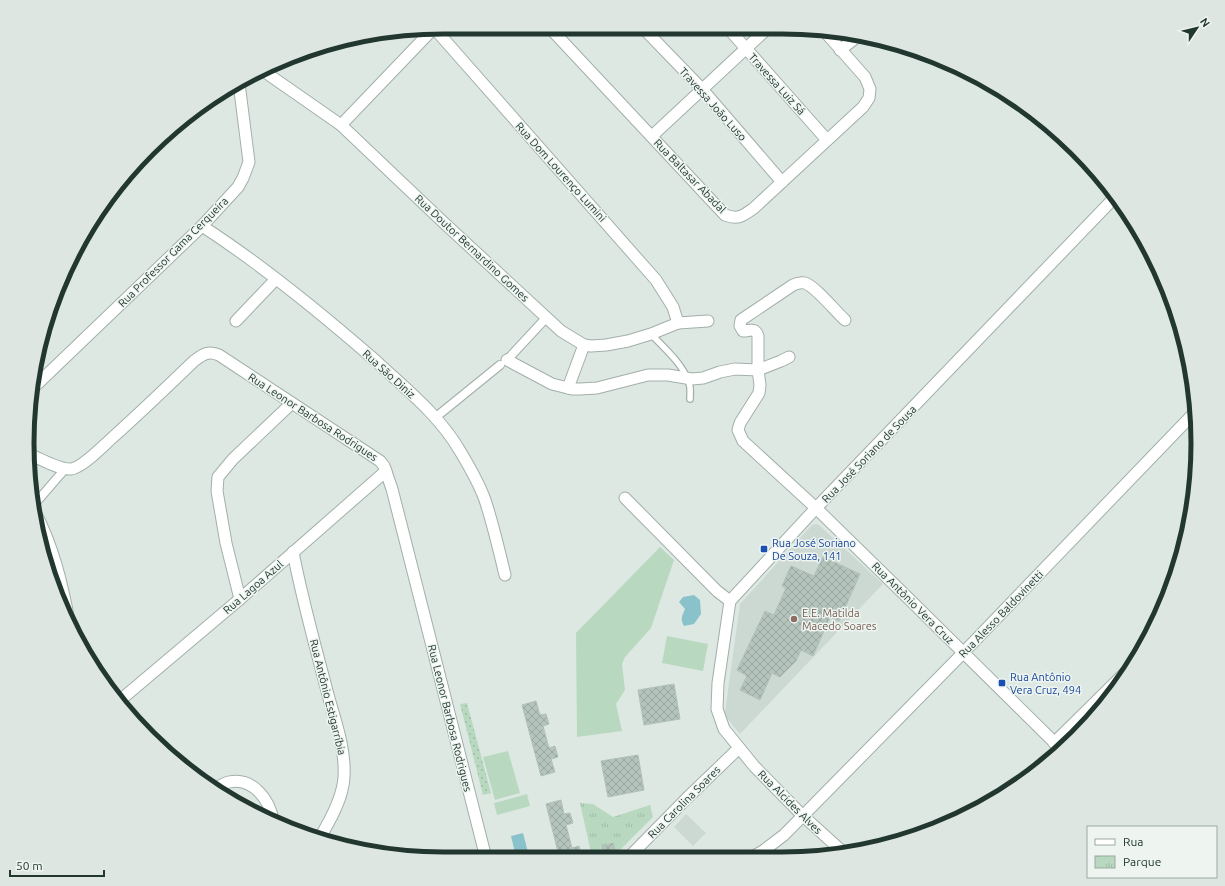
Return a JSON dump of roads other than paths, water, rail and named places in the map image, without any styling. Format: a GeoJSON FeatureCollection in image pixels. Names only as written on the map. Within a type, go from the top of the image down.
{"type":"FeatureCollection","features":[{"type":"Feature","properties":{"kind":"street","name":"Rua Dom Lourenço Lumini"},"geometry":{"type":"LineString","coordinates":[[439,34],[656,280],[673,307],[678,323]]}},
{"type":"Feature","properties":{"kind":"street","name":"Rua Baltasar Abadal"},"geometry":{"type":"LineString","coordinates":[[557,34],[725,215],[734,218],[744,216],[754,208],[863,107],[869,98],[870,89],[865,77],[829,37]]}},
{"type":"Feature","properties":{"kind":"street","name":"Travessa João Luso"},"geometry":{"type":"LineString","coordinates":[[649,34],[702,89],[782,182]]}},
{"type":"Feature","properties":{"kind":"street","name":"Travessa Luiz Sá"},"geometry":{"type":"LineString","coordinates":[[732,34],[827,140]]}},
{"type":"Feature","properties":{"kind":"street"},"geometry":{"type":"LineString","coordinates":[[652,136],[762,34]]}},
{"type":"Feature","properties":{"kind":"street"},"geometry":{"type":"LineString","coordinates":[[341,125],[428,35]]}},
{"type":"Feature","properties":{"kind":"street"},"geometry":{"type":"LineString","coordinates":[[840,50],[853,40]]}},
{"type":"Feature","properties":{"kind":"street","name":"Rua Doutor Bernardino Gomes"},"geometry":{"type":"LineString","coordinates":[[267,74],[341,125],[546,318],[561,331],[584,345]]}},
{"type":"Feature","properties":{"kind":"street","name":"Rua Professor Gama Cerqueira"},"geometry":{"type":"LineString","coordinates":[[38,383],[202,226],[238,187],[249,162],[240,88]]}},
{"type":"Feature","properties":{"kind":"street","name":"Rua José Soriano de Sousa"},"geometry":{"type":"LineString","coordinates":[[730,601],[816,508],[1111,201]]}},
{"type":"Feature","properties":{"kind":"street","name":"Rua São Diniz"},"geometry":{"type":"LineString","coordinates":[[202,226],[235,247],[339,329],[436,417],[459,449],[476,479],[485,499],[505,575]]}},
{"type":"Feature","properties":{"kind":"street"},"geometry":{"type":"LineString","coordinates":[[236,321],[276,279]]}},
{"type":"Feature","properties":{"kind":"street"},"geometry":{"type":"LineString","coordinates":[[758,370],[757,332],[752,329],[743,331],[740,326],[740,322],[792,284],[799,282],[813,288],[845,320]]}},
{"type":"Feature","properties":{"kind":"street"},"geometry":{"type":"LineString","coordinates":[[436,417],[504,362],[546,318]]}},
{"type":"Feature","properties":{"kind":"street"},"geometry":{"type":"LineString","coordinates":[[568,388],[584,345],[606,345],[628,341],[651,334],[678,323],[708,321]]}},
{"type":"Feature","properties":{"kind":"street","name":"Rua Leonor Barbosa Rodrigues"},"geometry":{"type":"LineString","coordinates":[[65,469],[77,467],[94,455],[148,406],[194,361],[202,354],[207,353],[219,355],[380,461],[386,471],[392,489],[484,852]]}},
{"type":"Feature","properties":{"kind":"street"},"geometry":{"type":"LineString","coordinates":[[504,362],[552,384],[580,389],[598,388],[631,379],[659,374],[687,379],[703,378],[735,369],[758,370],[789,357]]}},
{"type":"Feature","properties":{"kind":"street","name":"Rua Antônio Vera Cruz"},"geometry":{"type":"LineString","coordinates":[[758,370],[760,385],[759,393],[740,424],[738,430],[743,441],[816,508],[1057,746]]}},
{"type":"Feature","properties":{"kind":"street"},"geometry":{"type":"LineString","coordinates":[[240,598],[226,543],[217,491],[218,477],[233,459],[292,403]]}},
{"type":"Feature","properties":{"kind":"street","name":"Rua Alesso Baldovinetti"},"geometry":{"type":"LineString","coordinates":[[761,852],[784,836],[802,815],[964,653],[1190,417]]}},
{"type":"Feature","properties":{"kind":"street"},"geometry":{"type":"LineString","coordinates":[[34,456],[65,469],[38,500]]}},
{"type":"Feature","properties":{"kind":"street","name":"Rua Lagoa Azul"},"geometry":{"type":"LineString","coordinates":[[123,698],[386,471]]}},
{"type":"Feature","properties":{"kind":"street"},"geometry":{"type":"LineString","coordinates":[[625,498],[717,591],[730,601],[718,683],[717,709],[724,729],[739,748]]}},
{"type":"Feature","properties":{"kind":"street"},"geometry":{"type":"LineString","coordinates":[[44,533],[52,552],[59,583]]}},
{"type":"Feature","properties":{"kind":"street","name":"Rua Antônio Estigarríbia"},"geometry":{"type":"LineString","coordinates":[[292,552],[338,733],[344,768],[344,778],[339,801],[322,833]]}},
{"type":"Feature","properties":{"kind":"street"},"geometry":{"type":"LineString","coordinates":[[1057,746],[1101,698]]}},
{"type":"Feature","properties":{"kind":"street","name":"Rua Alcides Alves"},"geometry":{"type":"LineString","coordinates":[[739,748],[754,766],[802,815],[839,848]]}},
{"type":"Feature","properties":{"kind":"street","name":"Rua Carolina Soares"},"geometry":{"type":"LineString","coordinates":[[634,852],[739,748]]}},
{"type":"Feature","properties":{"kind":"street"},"geometry":{"type":"LineString","coordinates":[[221,786],[229,782],[243,781],[250,784],[259,792],[268,804],[272,815]]}},
{"type":"Feature","properties":{"kind":"lane"},"geometry":{"type":"LineString","coordinates":[[651,334],[685,372],[690,384],[690,399]]}},
{"type":"Feature","properties":{"kind":"water"},"geometry":{"type":"Polygon","coordinates":[[[694,595],[700,600],[701,614],[694,624],[684,626],[682,618],[685,609],[679,602],[683,597],[694,595]]]}},
{"type":"Feature","properties":{"kind":"water"},"geometry":{"type":"Polygon","coordinates":[[[523,833],[528,852],[515,852],[511,836],[523,833]]]}},
{"type":"Feature","properties":{"kind":"place","name":"Rua José Soriano De Souza, 141"},"geometry":{"type":"Point","coordinates":[764,549]}},
{"type":"Feature","properties":{"kind":"place","name":"E.E. Matilda Macedo Soares"},"geometry":{"type":"Point","coordinates":[794,619]}},
{"type":"Feature","properties":{"kind":"place","name":"Rua Antônio Vera Cruz, 494"},"geometry":{"type":"Point","coordinates":[1002,683]}}]}
